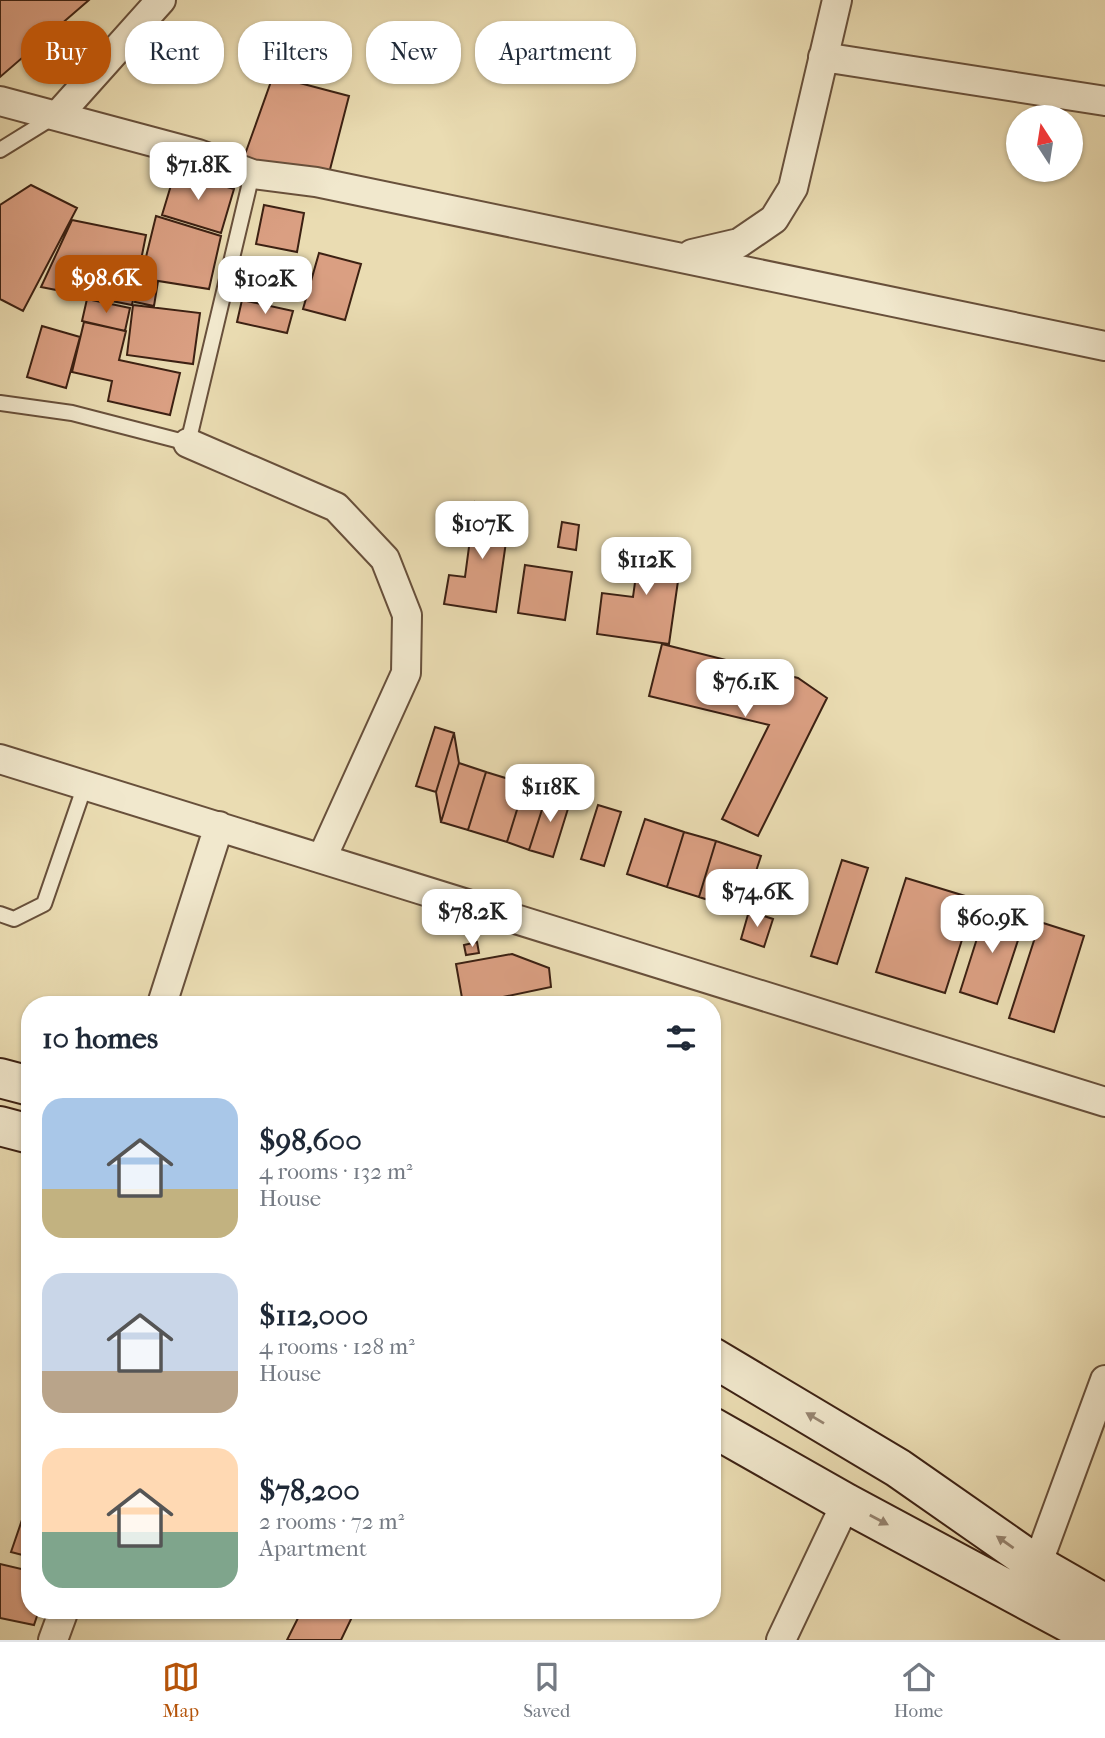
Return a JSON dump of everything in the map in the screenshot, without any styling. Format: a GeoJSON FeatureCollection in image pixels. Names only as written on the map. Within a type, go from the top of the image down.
{"type":"FeatureCollection","features":[{"type":"Feature","properties":{"kind":"main road"},"geometry":{"type":"LineString","coordinates":[[0,1078],[21,1084]]}},
{"type":"Feature","properties":{"kind":"main road"},"geometry":{"type":"LineString","coordinates":[[0,1126],[21,1132]]}},
{"type":"Feature","properties":{"kind":"main road"},"geometry":{"type":"LineString","coordinates":[[721,1362],[898,1468],[1037,1565],[1105,1604]]}},
{"type":"Feature","properties":{"kind":"main road"},"geometry":{"type":"LineString","coordinates":[[721,1432],[846,1503],[1101,1640]]}},
{"type":"Feature","properties":{"kind":"street"},"geometry":{"type":"LineString","coordinates":[[58,114],[161,0]]}},
{"type":"Feature","properties":{"kind":"street"},"geometry":{"type":"LineString","coordinates":[[682,257],[739,243],[774,219],[793,188],[837,0]]}},
{"type":"Feature","properties":{"kind":"street"},"geometry":{"type":"LineString","coordinates":[[822,57],[1105,101]]}},
{"type":"Feature","properties":{"kind":"street"},"geometry":{"type":"LineString","coordinates":[[0,101],[58,114],[107,131],[198,154],[252,174],[316,181],[1105,346]]}},
{"type":"Feature","properties":{"kind":"street"},"geometry":{"type":"LineString","coordinates":[[188,443],[335,507],[385,559],[407,615],[405,673],[322,858]]}},
{"type":"Feature","properties":{"kind":"street"},"geometry":{"type":"LineString","coordinates":[[0,759],[1105,1102]]}},
{"type":"Feature","properties":{"kind":"street"},"geometry":{"type":"LineString","coordinates":[[165,996],[219,826]]}},
{"type":"Feature","properties":{"kind":"street"},"geometry":{"type":"LineString","coordinates":[[1035,1603],[1037,1565],[1105,1380]]}},
{"type":"Feature","properties":{"kind":"street"},"geometry":{"type":"LineString","coordinates":[[781,1640],[846,1503]]}},
{"type":"Feature","properties":{"kind":"street"},"geometry":{"type":"LineString","coordinates":[[53,1640],[61,1619]]}},
{"type":"Feature","properties":{"kind":"lane"},"geometry":{"type":"LineString","coordinates":[[0,150],[58,114]]}},
{"type":"Feature","properties":{"kind":"lane"},"geometry":{"type":"LineString","coordinates":[[0,403],[72,413],[188,443],[252,174]]}},
{"type":"Feature","properties":{"kind":"lane"},"geometry":{"type":"LineString","coordinates":[[0,914],[14,919],[44,904],[85,785]]}},
{"type":"Feature","properties":{"kind":"building"},"geometry":{"type":"Polygon","coordinates":[[[0,0],[89,0],[65,21],[21,21],[21,59],[0,77],[0,0]]]}},
{"type":"Feature","properties":{"kind":"building"},"geometry":{"type":"Polygon","coordinates":[[[270,84],[303,84],[349,96],[327,181],[243,160],[270,84]]]}},
{"type":"Feature","properties":{"kind":"building"},"geometry":{"type":"Polygon","coordinates":[[[175,172],[234,189],[221,233],[162,215],[175,172]]]}},
{"type":"Feature","properties":{"kind":"building"},"geometry":{"type":"Polygon","coordinates":[[[31,185],[77,208],[23,311],[0,299],[0,205],[31,185]]]}},
{"type":"Feature","properties":{"kind":"building"},"geometry":{"type":"Polygon","coordinates":[[[264,205],[304,213],[297,252],[256,244],[264,205]]]}},
{"type":"Feature","properties":{"kind":"building"},"geometry":{"type":"Polygon","coordinates":[[[156,216],[221,236],[209,289],[158,281],[154,306],[135,302],[156,216]]]}},
{"type":"Feature","properties":{"kind":"building"},"geometry":{"type":"Polygon","coordinates":[[[72,220],[146,235],[132,305],[41,287],[72,220]]]}},
{"type":"Feature","properties":{"kind":"building"},"geometry":{"type":"Polygon","coordinates":[[[319,253],[361,264],[345,320],[303,309],[319,253]]]}},
{"type":"Feature","properties":{"kind":"building"},"geometry":{"type":"Polygon","coordinates":[[[87,299],[130,308],[125,331],[82,321],[87,299]]]}},
{"type":"Feature","properties":{"kind":"building"},"geometry":{"type":"Polygon","coordinates":[[[242,300],[293,311],[287,333],[237,322],[242,300]]]}},
{"type":"Feature","properties":{"kind":"building"},"geometry":{"type":"Polygon","coordinates":[[[133,305],[200,313],[193,364],[127,355],[133,305]]]}},
{"type":"Feature","properties":{"kind":"building"},"geometry":{"type":"Polygon","coordinates":[[[84,322],[126,331],[119,360],[180,373],[170,415],[108,401],[112,381],[72,372],[84,322]]]}},
{"type":"Feature","properties":{"kind":"building"},"geometry":{"type":"Polygon","coordinates":[[[42,326],[80,337],[66,388],[27,377],[42,326]]]}},
{"type":"Feature","properties":{"kind":"building"},"geometry":{"type":"Polygon","coordinates":[[[475,502],[511,507],[496,612],[444,604],[449,575],[465,577],[475,502]]]}},
{"type":"Feature","properties":{"kind":"building"},"geometry":{"type":"Polygon","coordinates":[[[562,522],[579,525],[576,550],[558,547],[562,522]]]}},
{"type":"Feature","properties":{"kind":"building"},"geometry":{"type":"Polygon","coordinates":[[[641,539],[683,546],[669,644],[597,634],[602,593],[633,597],[641,539]]]}},
{"type":"Feature","properties":{"kind":"building"},"geometry":{"type":"Polygon","coordinates":[[[525,565],[572,572],[565,620],[518,613],[525,565]]]}},
{"type":"Feature","properties":{"kind":"building"},"geometry":{"type":"Polygon","coordinates":[[[662,644],[798,678],[827,698],[758,836],[722,819],[769,725],[649,696],[662,644]]]}},
{"type":"Feature","properties":{"kind":"building"},"geometry":{"type":"Polygon","coordinates":[[[435,727],[454,733],[436,792],[416,786],[435,727]]]}},
{"type":"Feature","properties":{"kind":"building"},"geometry":{"type":"Polygon","coordinates":[[[454,733],[459,763],[441,822],[436,792],[454,733]]]}},
{"type":"Feature","properties":{"kind":"building"},"geometry":{"type":"Polygon","coordinates":[[[459,763],[486,772],[468,830],[441,822],[459,763]]]}},
{"type":"Feature","properties":{"kind":"building"},"geometry":{"type":"Polygon","coordinates":[[[486,772],[525,784],[507,842],[468,830],[486,772]]]}},
{"type":"Feature","properties":{"kind":"building"},"geometry":{"type":"Polygon","coordinates":[[[525,784],[548,791],[529,850],[507,842],[525,784]]]}},
{"type":"Feature","properties":{"kind":"building"},"geometry":{"type":"Polygon","coordinates":[[[548,791],[571,799],[553,857],[529,850],[548,791]]]}},
{"type":"Feature","properties":{"kind":"building"},"geometry":{"type":"Polygon","coordinates":[[[598,805],[621,812],[604,866],[581,859],[598,805]]]}},
{"type":"Feature","properties":{"kind":"building"},"geometry":{"type":"Polygon","coordinates":[[[645,819],[684,832],[667,887],[627,874],[645,819]]]}},
{"type":"Feature","properties":{"kind":"building"},"geometry":{"type":"Polygon","coordinates":[[[684,832],[716,841],[699,897],[667,887],[684,832]]]}},
{"type":"Feature","properties":{"kind":"building"},"geometry":{"type":"Polygon","coordinates":[[[716,841],[761,856],[743,911],[699,897],[716,841]]]}},
{"type":"Feature","properties":{"kind":"building"},"geometry":{"type":"Polygon","coordinates":[[[842,860],[868,868],[837,964],[811,956],[842,860]]]}},
{"type":"Feature","properties":{"kind":"building"},"geometry":{"type":"Polygon","coordinates":[[[906,878],[975,899],[945,993],[876,972],[906,878]]]}},
{"type":"Feature","properties":{"kind":"building"},"geometry":{"type":"Polygon","coordinates":[[[987,907],[1025,919],[997,1004],[960,992],[987,907]]]}},
{"type":"Feature","properties":{"kind":"building"},"geometry":{"type":"Polygon","coordinates":[[[749,911],[773,919],[764,947],[741,939],[749,911]]]}},
{"type":"Feature","properties":{"kind":"building"},"geometry":{"type":"Polygon","coordinates":[[[1040,922],[1084,936],[1054,1032],[1009,1018],[1040,922]]]}},
{"type":"Feature","properties":{"kind":"building"},"geometry":{"type":"Polygon","coordinates":[[[477,942],[479,953],[466,955],[464,945],[477,942]]]}},
{"type":"Feature","properties":{"kind":"building"},"geometry":{"type":"Polygon","coordinates":[[[512,954],[549,968],[551,987],[508,996],[462,996],[456,964],[512,954]]]}},
{"type":"Feature","properties":{"kind":"building"},"geometry":{"type":"Polygon","coordinates":[[[21,1523],[21,1555],[11,1552],[21,1523]]]}},
{"type":"Feature","properties":{"kind":"building"},"geometry":{"type":"Polygon","coordinates":[[[0,1564],[21,1569],[21,1619],[36,1619],[34,1625],[0,1618],[0,1564]]]}},
{"type":"Feature","properties":{"kind":"building"},"geometry":{"type":"Polygon","coordinates":[[[298,1619],[351,1619],[341,1640],[287,1640],[298,1619]]]}}]}
